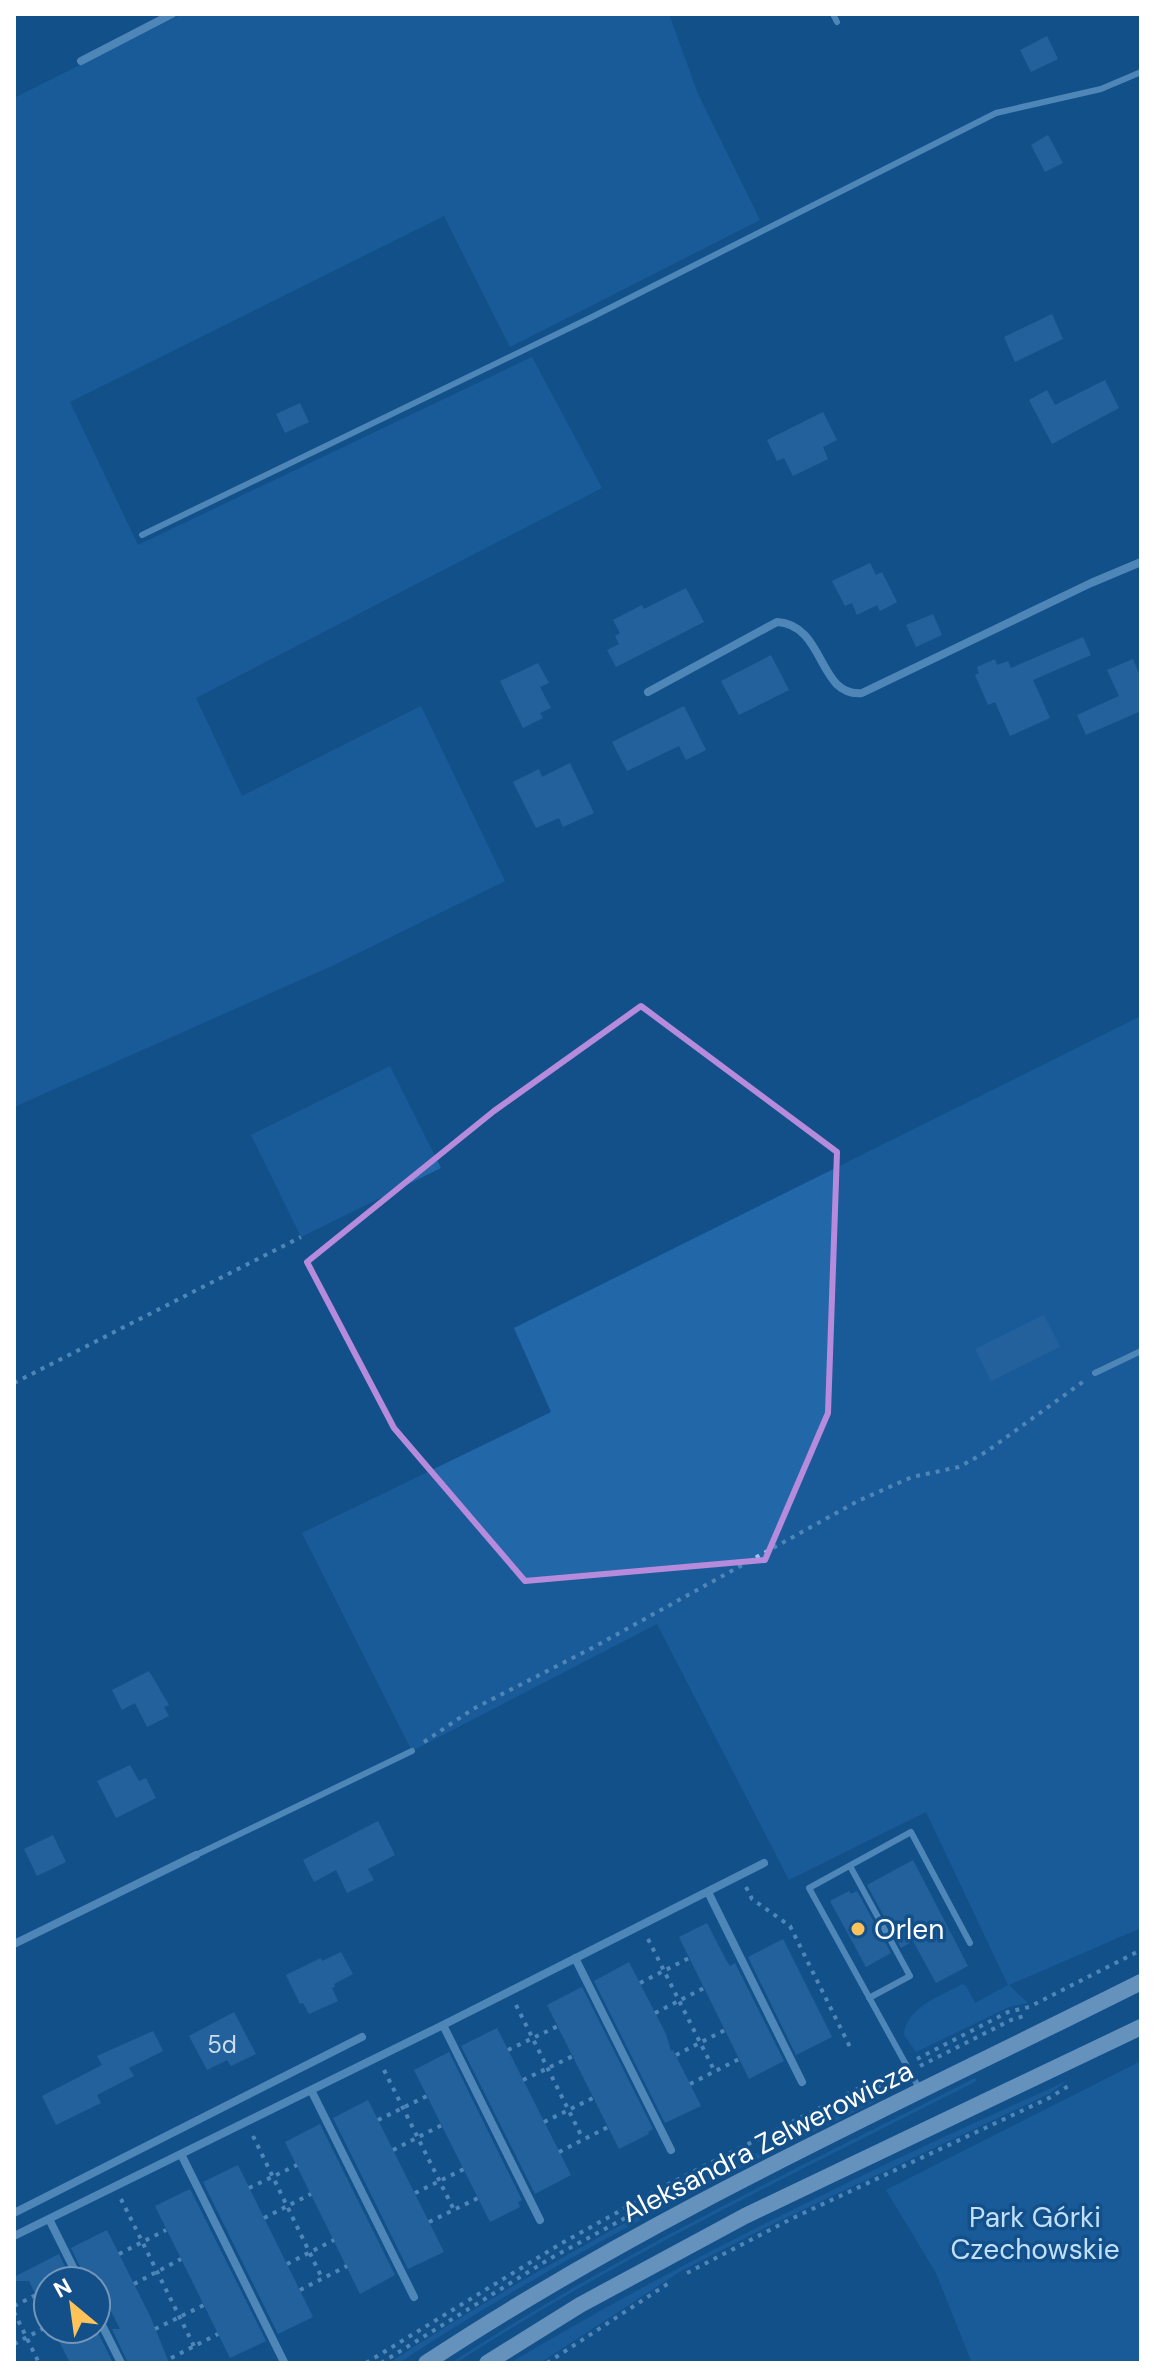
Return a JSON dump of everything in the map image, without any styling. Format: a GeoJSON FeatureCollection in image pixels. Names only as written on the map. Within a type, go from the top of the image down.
{"type":"FeatureCollection","features":[{"type":"Feature","properties":{"kind":"street"},"geometry":{"type":"LineString","coordinates":[[81,61],[172,14]]}},
{"type":"Feature","properties":{"kind":"street"},"geometry":{"type":"LineString","coordinates":[[648,692],[777,622],[791,623],[807,634],[836,685],[851,694],[862,693],[1141,562]]}},
{"type":"Feature","properties":{"kind":"street"},"geometry":{"type":"LineString","coordinates":[[14,1944],[196,1855]]}},
{"type":"Feature","properties":{"kind":"street"},"geometry":{"type":"LineString","coordinates":[[14,2236],[764,1863]]}},
{"type":"Feature","properties":{"kind":"street"},"geometry":{"type":"LineString","coordinates":[[708,1892],[802,2082]]}},
{"type":"Feature","properties":{"kind":"street"},"geometry":{"type":"LineString","coordinates":[[575,1958],[671,2150]]}},
{"type":"Feature","properties":{"kind":"street","name":"Aleksandra Zelwerowicza"},"geometry":{"type":"LineString","coordinates":[[426,2363],[509,2310],[637,2237],[920,2090],[1141,1982]]}},
{"type":"Feature","properties":{"kind":"street"},"geometry":{"type":"LineString","coordinates":[[443,2025],[540,2220]]}},
{"type":"Feature","properties":{"kind":"street","name":"Aleksandra Zelwerowicza"},"geometry":{"type":"LineString","coordinates":[[487,2363],[580,2305],[688,2246],[1141,2027]]}},
{"type":"Feature","properties":{"kind":"street"},"geometry":{"type":"LineString","coordinates":[[14,2213],[362,2037]]}},
{"type":"Feature","properties":{"kind":"street"},"geometry":{"type":"LineString","coordinates":[[311,2090],[414,2297]]}},
{"type":"Feature","properties":{"kind":"street"},"geometry":{"type":"LineString","coordinates":[[181,2154],[284,2362]]}},
{"type":"Feature","properties":{"kind":"street"},"geometry":{"type":"LineString","coordinates":[[49,2219],[72,2265]]}},
{"type":"Feature","properties":{"kind":"street"},"geometry":{"type":"LineString","coordinates":[[112,2345],[121,2363]]}},
{"type":"Feature","properties":{"kind":"lane"},"geometry":{"type":"LineString","coordinates":[[833,14],[837,22]]}},
{"type":"Feature","properties":{"kind":"lane"},"geometry":{"type":"LineString","coordinates":[[142,535],[590,318],[996,113],[1101,89],[1141,72]]}},
{"type":"Feature","properties":{"kind":"lane"},"geometry":{"type":"LineString","coordinates":[[1095,1373],[1141,1351]]}},
{"type":"Feature","properties":{"kind":"lane"},"geometry":{"type":"LineString","coordinates":[[196,1855],[412,1751]]}},
{"type":"Feature","properties":{"kind":"lane"},"geometry":{"type":"LineString","coordinates":[[920,2090],[809,1888],[911,1832],[970,1943]]}},
{"type":"Feature","properties":{"kind":"lane"},"geometry":{"type":"LineString","coordinates":[[850,1866],[910,1976],[869,1998]]}},
{"type":"Feature","properties":{"kind":"path"},"geometry":{"type":"LineString","coordinates":[[14,1383],[301,1237]]}},
{"type":"Feature","properties":{"kind":"path"},"geometry":{"type":"LineString","coordinates":[[412,1751],[473,1709],[858,1501],[912,1477],[959,1467],[986,1452],[1095,1373]]}},
{"type":"Feature","properties":{"kind":"path"},"geometry":{"type":"LineString","coordinates":[[647,1937],[715,2072]]}},
{"type":"Feature","properties":{"kind":"path"},"geometry":{"type":"LineString","coordinates":[[366,2363],[562,2243],[665,2186],[1008,2012],[1029,2007],[1141,1950]]}},
{"type":"Feature","properties":{"kind":"path"},"geometry":{"type":"LineString","coordinates":[[640,1983],[689,1958]]}},
{"type":"Feature","properties":{"kind":"path"},"geometry":{"type":"LineString","coordinates":[[655,2013],[704,1988]]}},
{"type":"Feature","properties":{"kind":"path"},"geometry":{"type":"LineString","coordinates":[[515,2002],[583,2139]]}},
{"type":"Feature","properties":{"kind":"path"},"geometry":{"type":"LineString","coordinates":[[508,2050],[558,2026]]}},
{"type":"Feature","properties":{"kind":"path"},"geometry":{"type":"LineString","coordinates":[[676,2055],[725,2030]]}},
{"type":"Feature","properties":{"kind":"path"},"geometry":{"type":"LineString","coordinates":[[523,2080],[573,2056]]}},
{"type":"Feature","properties":{"kind":"path"},"geometry":{"type":"LineString","coordinates":[[690,2084],[739,2059]]}},
{"type":"Feature","properties":{"kind":"path"},"geometry":{"type":"LineString","coordinates":[[383,2068],[454,2210]]}},
{"type":"Feature","properties":{"kind":"path"},"geometry":{"type":"LineString","coordinates":[[547,2363],[670,2282],[725,2252],[1049,2098],[1070,2085]]}},
{"type":"Feature","properties":{"kind":"path"},"geometry":{"type":"LineString","coordinates":[[378,2120],[427,2096]]}},
{"type":"Feature","properties":{"kind":"path"},"geometry":{"type":"LineString","coordinates":[[544,2122],[593,2098]]}},
{"type":"Feature","properties":{"kind":"path"},"geometry":{"type":"LineString","coordinates":[[393,2150],[442,2125]]}},
{"type":"Feature","properties":{"kind":"path"},"geometry":{"type":"LineString","coordinates":[[559,2152],[608,2127]]}},
{"type":"Feature","properties":{"kind":"path"},"geometry":{"type":"LineString","coordinates":[[252,2134],[322,2278]]}},
{"type":"Feature","properties":{"kind":"path"},"geometry":{"type":"LineString","coordinates":[[249,2188],[297,2165]]}},
{"type":"Feature","properties":{"kind":"path"},"geometry":{"type":"LineString","coordinates":[[415,2193],[464,2169]]}},
{"type":"Feature","properties":{"kind":"path"},"geometry":{"type":"LineString","coordinates":[[264,2218],[311,2194]]}},
{"type":"Feature","properties":{"kind":"path"},"geometry":{"type":"LineString","coordinates":[[429,2222],[478,2198]]}},
{"type":"Feature","properties":{"kind":"path"},"geometry":{"type":"LineString","coordinates":[[121,2199],[194,2346]]}},
{"type":"Feature","properties":{"kind":"path"},"geometry":{"type":"LineString","coordinates":[[119,2254],[166,2230]]}},
{"type":"Feature","properties":{"kind":"path"},"geometry":{"type":"LineString","coordinates":[[287,2264],[334,2240]]}},
{"type":"Feature","properties":{"kind":"path"},"geometry":{"type":"LineString","coordinates":[[134,2284],[181,2259]]}},
{"type":"Feature","properties":{"kind":"path"},"geometry":{"type":"LineString","coordinates":[[300,2290],[347,2266]]}},
{"type":"Feature","properties":{"kind":"path"},"geometry":{"type":"LineString","coordinates":[[32,2298],[14,2309],[39,2363]]}},
{"type":"Feature","properties":{"kind":"path"},"geometry":{"type":"LineString","coordinates":[[155,2329],[204,2305]]}},
{"type":"Feature","properties":{"kind":"path"},"geometry":{"type":"LineString","coordinates":[[14,2344],[32,2334]]}},
{"type":"Feature","properties":{"kind":"path"},"geometry":{"type":"LineString","coordinates":[[171,2358],[218,2334]]}},
{"type":"Feature","properties":{"kind":"highlighted area"},"geometry":{"type":"Polygon","coordinates":[[[641,1006],[837,1152],[828,1413],[765,1560],[525,1581],[394,1428],[307,1262],[494,1111],[641,1006]]]}},
{"type":"Feature","properties":{"kind":"green space"},"geometry":{"type":"Polygon","coordinates":[[[182,14],[669,14],[698,94],[760,220],[510,347],[444,216],[70,402],[138,545],[532,357],[602,488],[196,698],[242,796],[421,706],[505,881],[334,965],[14,1107],[14,98],[182,14]]]}},
{"type":"Feature","properties":{"kind":"green space"},"geometry":{"type":"Polygon","coordinates":[[[1141,1016],[1141,1928],[1009,1985],[1028,2003],[1009,2007],[916,2052],[904,2035],[906,2025],[917,2010],[962,1984],[975,2003],[1008,1985],[926,1812],[789,1880],[657,1624],[412,1751],[302,1533],[551,1412],[514,1328],[1141,1016]]]}},
{"type":"Feature","properties":{"kind":"green space"},"geometry":{"type":"Polygon","coordinates":[[[390,1066],[441,1168],[301,1237],[251,1135],[390,1066]]]}},
{"type":"Feature","properties":{"kind":"green space","name":"Park Górki Czechowskie"},"geometry":{"type":"Polygon","coordinates":[[[1141,2061],[1141,2363],[972,2363],[936,2273],[886,2190],[1141,2061]]]}},
{"type":"Feature","properties":{"kind":"green space"},"geometry":{"type":"Polygon","coordinates":[[[975,2078],[977,2081],[647,2250],[456,2363],[451,2363],[643,2249],[975,2078]]]}},
{"type":"Feature","properties":{"kind":"green space"},"geometry":{"type":"Polygon","coordinates":[[[1067,2081],[1049,2094],[773,2224],[681,2271],[540,2363],[510,2363],[646,2286],[784,2214],[1067,2081]]]}},
{"type":"Feature","properties":{"kind":"green space"},"geometry":{"type":"Polygon","coordinates":[[[888,2085],[884,2095],[873,2103],[632,2225],[514,2291],[399,2363],[389,2363],[567,2255],[888,2085]]]}},
{"type":"Feature","properties":{"kind":"building"},"geometry":{"type":"Polygon","coordinates":[[[1047,36],[1058,59],[1031,72],[1020,50],[1047,36]]]}},
{"type":"Feature","properties":{"kind":"building"},"geometry":{"type":"Polygon","coordinates":[[[1048,135],[1063,163],[1045,172],[1031,145],[1048,135]]]}},
{"type":"Feature","properties":{"kind":"building"},"geometry":{"type":"Polygon","coordinates":[[[1052,314],[1063,339],[1015,362],[1004,337],[1052,314]]]}},
{"type":"Feature","properties":{"kind":"building"},"geometry":{"type":"Polygon","coordinates":[[[1105,380],[1119,408],[1052,444],[1029,400],[1047,390],[1055,405],[1105,380]]]}},
{"type":"Feature","properties":{"kind":"building"},"geometry":{"type":"Polygon","coordinates":[[[300,403],[309,422],[285,433],[276,414],[300,403]]]}},
{"type":"Feature","properties":{"kind":"building"},"geometry":{"type":"Polygon","coordinates":[[[823,412],[837,440],[823,447],[828,459],[793,476],[784,458],[777,461],[767,440],[823,412]]]}},
{"type":"Feature","properties":{"kind":"building"},"geometry":{"type":"Polygon","coordinates":[[[870,563],[876,575],[882,572],[897,602],[880,611],[877,605],[857,615],[852,603],[845,606],[832,581],[870,563]]]}},
{"type":"Feature","properties":{"kind":"building"},"geometry":{"type":"Polygon","coordinates":[[[686,588],[704,622],[616,667],[607,650],[619,644],[615,636],[620,633],[613,620],[686,588]]]}},
{"type":"Feature","properties":{"kind":"building"},"geometry":{"type":"Polygon","coordinates":[[[933,614],[942,635],[916,647],[906,625],[933,614]]]}},
{"type":"Feature","properties":{"kind":"building"},"geometry":{"type":"Polygon","coordinates":[[[1083,637],[1091,655],[1033,680],[1050,718],[1010,736],[995,702],[988,705],[975,675],[979,673],[977,667],[995,659],[997,665],[1008,661],[1011,668],[1083,637]]]}},
{"type":"Feature","properties":{"kind":"building"},"geometry":{"type":"Polygon","coordinates":[[[771,655],[789,690],[739,715],[721,681],[771,655]]]}},
{"type":"Feature","properties":{"kind":"building"},"geometry":{"type":"Polygon","coordinates":[[[1133,659],[1141,678],[1141,711],[1086,735],[1077,715],[1119,696],[1107,670],[1133,659]]]}},
{"type":"Feature","properties":{"kind":"building"},"geometry":{"type":"Polygon","coordinates":[[[538,663],[549,683],[540,687],[551,708],[540,713],[543,718],[523,728],[500,681],[538,663]]]}},
{"type":"Feature","properties":{"kind":"building"},"geometry":{"type":"Polygon","coordinates":[[[684,706],[706,750],[686,760],[679,746],[627,771],[612,742],[684,706]]]}},
{"type":"Feature","properties":{"kind":"building"},"geometry":{"type":"Polygon","coordinates":[[[570,763],[594,813],[563,827],[559,818],[536,828],[513,782],[539,769],[542,777],[570,763]]]}},
{"type":"Feature","properties":{"kind":"building"},"geometry":{"type":"Polygon","coordinates":[[[1044,1315],[1060,1347],[991,1381],[975,1349],[1044,1315]]]}},
{"type":"Feature","properties":{"kind":"building"},"geometry":{"type":"Polygon","coordinates":[[[149,1671],[169,1705],[164,1707],[169,1716],[147,1727],[135,1703],[122,1710],[112,1690],[149,1671]]]}},
{"type":"Feature","properties":{"kind":"building"},"geometry":{"type":"Polygon","coordinates":[[[130,1765],[139,1781],[146,1778],[156,1798],[116,1818],[97,1781],[130,1765]]]}},
{"type":"Feature","properties":{"kind":"building"},"geometry":{"type":"Polygon","coordinates":[[[378,1821],[395,1855],[368,1869],[374,1880],[347,1893],[336,1870],[314,1882],[303,1860],[378,1821]]]}},
{"type":"Feature","properties":{"kind":"building"},"geometry":{"type":"Polygon","coordinates":[[[53,1835],[66,1862],[37,1876],[24,1849],[53,1835]]]}},
{"type":"Feature","properties":{"kind":"building"},"geometry":{"type":"Polygon","coordinates":[[[913,1860],[968,1966],[936,1983],[913,1941],[901,1948],[867,1885],[913,1860]]]}},
{"type":"Feature","properties":{"kind":"building","name":"Orlen"},"geometry":{"type":"Polygon","coordinates":[[[849,1891],[851,1894],[857,1891],[891,1953],[866,1967],[830,1901],[849,1891]]]}},
{"type":"Feature","properties":{"kind":"building"},"geometry":{"type":"Polygon","coordinates":[[[707,1923],[730,1966],[735,1963],[784,2061],[749,2079],[679,1937],[707,1923]]]}},
{"type":"Feature","properties":{"kind":"building"},"geometry":{"type":"Polygon","coordinates":[[[783,1939],[832,2037],[796,2055],[748,1957],[783,1939]]]}},
{"type":"Feature","properties":{"kind":"building"},"geometry":{"type":"Polygon","coordinates":[[[341,1952],[353,1974],[334,1984],[332,1988],[338,2001],[309,2014],[303,2003],[300,2004],[286,1975],[341,1952]]]}},
{"type":"Feature","properties":{"kind":"building"},"geometry":{"type":"Polygon","coordinates":[[[629,1962],[701,2106],[665,2123],[594,1981],[629,1962]]]}},
{"type":"Feature","properties":{"kind":"building"},"geometry":{"type":"Polygon","coordinates":[[[582,1987],[653,2129],[619,2149],[547,2005],[582,1987]]]}},
{"type":"Feature","properties":{"kind":"building"},"geometry":{"type":"Polygon","coordinates":[[[234,2012],[256,2054],[231,2066],[227,2060],[207,2070],[189,2036],[234,2012]]]}},
{"type":"Feature","properties":{"kind":"building"},"geometry":{"type":"Polygon","coordinates":[[[497,2028],[571,2175],[535,2194],[461,2046],[497,2028]]]}},
{"type":"Feature","properties":{"kind":"building"},"geometry":{"type":"Polygon","coordinates":[[[153,2031],[163,2051],[129,2068],[134,2076],[97,2095],[101,2103],[56,2125],[42,2096],[102,2065],[97,2056],[153,2031]]]}},
{"type":"Feature","properties":{"kind":"building"},"geometry":{"type":"Polygon","coordinates":[[[449,2052],[522,2200],[518,2202],[520,2207],[490,2222],[414,2070],[449,2052]]]}},
{"type":"Feature","properties":{"kind":"building"},"geometry":{"type":"Polygon","coordinates":[[[368,2100],[444,2252],[408,2269],[333,2118],[368,2100]]]}},
{"type":"Feature","properties":{"kind":"building"},"geometry":{"type":"Polygon","coordinates":[[[320,2124],[395,2275],[360,2294],[285,2142],[320,2124]]]}},
{"type":"Feature","properties":{"kind":"building"},"geometry":{"type":"Polygon","coordinates":[[[238,2165],[313,2317],[278,2334],[203,2182],[238,2165]]]}},
{"type":"Feature","properties":{"kind":"building"},"geometry":{"type":"Polygon","coordinates":[[[190,2189],[266,2341],[230,2358],[155,2206],[190,2189]]]}},
{"type":"Feature","properties":{"kind":"building"},"geometry":{"type":"Polygon","coordinates":[[[107,2230],[151,2318],[169,2363],[128,2363],[112,2329],[120,2329],[112,2313],[112,2265],[79,2265],[71,2248],[107,2230]]]}},
{"type":"Feature","properties":{"kind":"building"},"geometry":{"type":"Polygon","coordinates":[[[59,2254],[64,2265],[37,2265],[59,2254]]]}},
{"type":"Feature","properties":{"kind":"building"},"geometry":{"type":"Polygon","coordinates":[[[32,2268],[32,2287],[29,2281],[14,2281],[14,2277],[32,2268]]]}},
{"type":"Feature","properties":{"kind":"building"},"geometry":{"type":"Polygon","coordinates":[[[61,2345],[104,2345],[113,2363],[70,2363],[61,2345]]]}},
{"type":"Feature","properties":{"kind":"place","name":"Orlen"},"geometry":{"type":"Point","coordinates":[858,1929]}}]}
